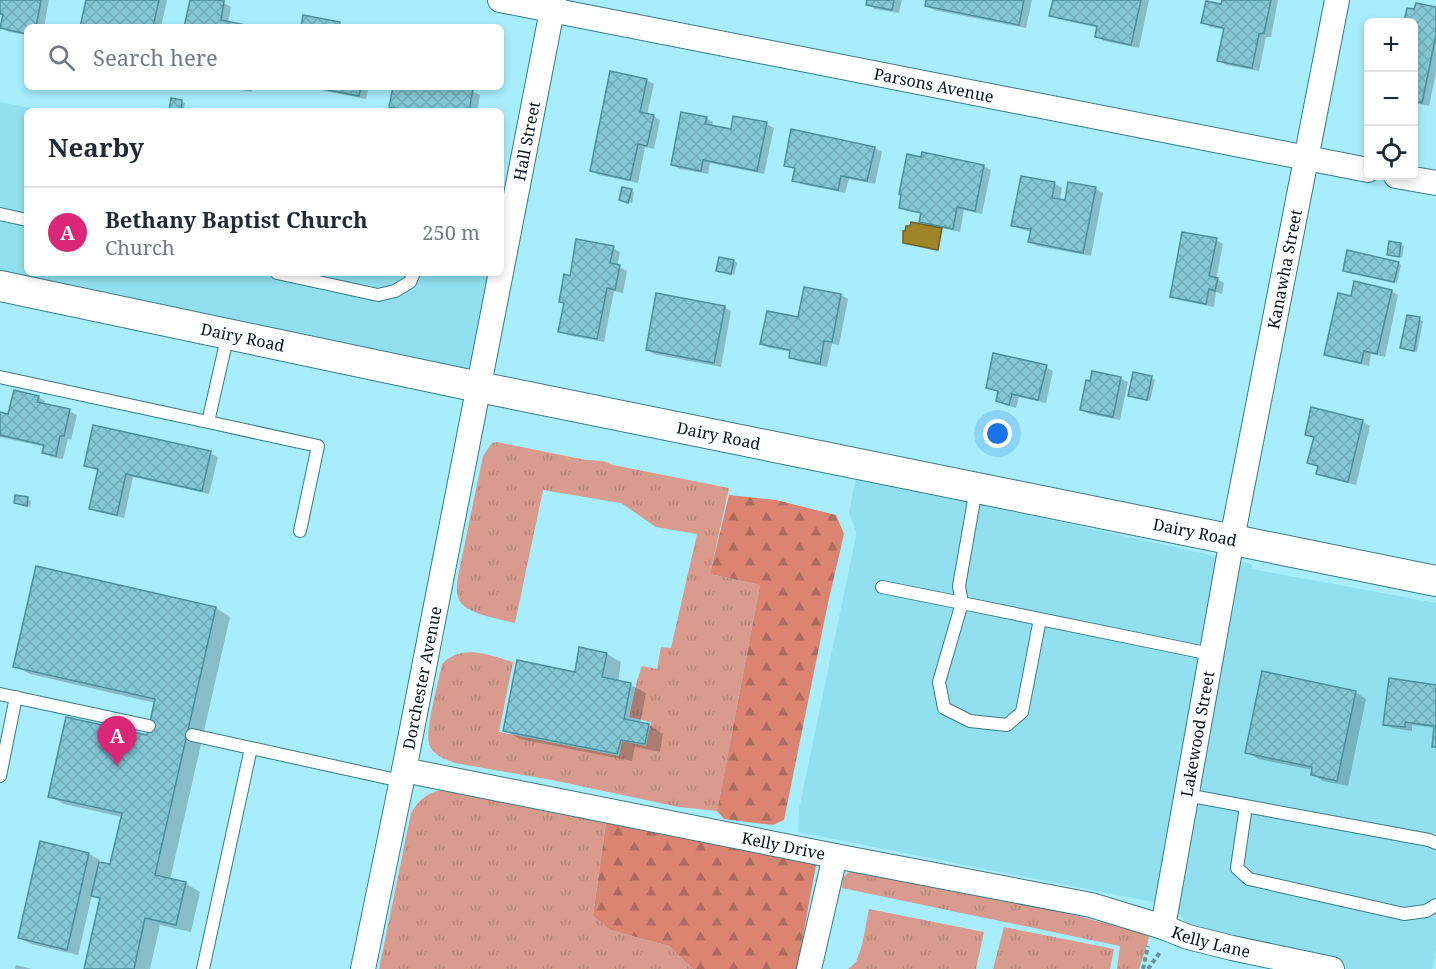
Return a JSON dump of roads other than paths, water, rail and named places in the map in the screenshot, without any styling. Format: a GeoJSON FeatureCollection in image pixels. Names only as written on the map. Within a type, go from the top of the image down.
{"type":"FeatureCollection","features":[{"type":"Feature","properties":{"kind":"street","name":"Parsons Avenue"},"geometry":{"type":"LineString","coordinates":[[500,0],[553,5],[1364,169]]}},
{"type":"Feature","properties":{"kind":"street","name":"Kanawha Street"},"geometry":{"type":"LineString","coordinates":[[1232,539],[1337,0]]}},
{"type":"Feature","properties":{"kind":"street","name":"Hall Street"},"geometry":{"type":"LineString","coordinates":[[504,240],[553,5]]}},
{"type":"Feature","properties":{"kind":"street"},"geometry":{"type":"LineString","coordinates":[[1418,180],[1436,183]]}},
{"type":"Feature","properties":{"kind":"street","name":"Hall Street"},"geometry":{"type":"LineString","coordinates":[[479,387],[498,276]]}},
{"type":"Feature","properties":{"kind":"street","name":"Dairy Road"},"geometry":{"type":"LineString","coordinates":[[0,286],[479,387],[1436,581]]}},
{"type":"Feature","properties":{"kind":"street","name":"Dorchester Avenue"},"geometry":{"type":"LineString","coordinates":[[363,969],[479,387]]}},
{"type":"Feature","properties":{"kind":"street","name":"Lakewood Street"},"geometry":{"type":"LineString","coordinates":[[1163,927],[1232,539]]}},
{"type":"Feature","properties":{"kind":"street","name":"Kelly Drive"},"geometry":{"type":"LineString","coordinates":[[403,776],[1091,905],[1163,927]]}},
{"type":"Feature","properties":{"kind":"street"},"geometry":{"type":"LineString","coordinates":[[809,969],[835,856]]}},
{"type":"Feature","properties":{"kind":"street","name":"Kelly Lane"},"geometry":{"type":"LineString","coordinates":[[1163,927],[1230,958],[1332,969]]}},
{"type":"Feature","properties":{"kind":"lane"},"geometry":{"type":"LineString","coordinates":[[0,214],[24,219]]}},
{"type":"Feature","properties":{"kind":"lane"},"geometry":{"type":"LineString","coordinates":[[291,276],[378,295],[395,291],[410,282],[413,276]]}},
{"type":"Feature","properties":{"kind":"lane"},"geometry":{"type":"LineString","coordinates":[[207,422],[228,334]]}},
{"type":"Feature","properties":{"kind":"lane"},"geometry":{"type":"LineString","coordinates":[[0,377],[318,446],[300,531]]}},
{"type":"Feature","properties":{"kind":"lane"},"geometry":{"type":"LineString","coordinates":[[976,488],[959,586],[962,603],[939,682],[944,708],[970,721],[1007,725],[1022,712],[1040,619]]}},
{"type":"Feature","properties":{"kind":"lane"},"geometry":{"type":"LineString","coordinates":[[882,587],[1211,654]]}},
{"type":"Feature","properties":{"kind":"lane"},"geometry":{"type":"LineString","coordinates":[[0,694],[149,726]]}},
{"type":"Feature","properties":{"kind":"lane"},"geometry":{"type":"LineString","coordinates":[[0,776],[16,698]]}},
{"type":"Feature","properties":{"kind":"lane"},"geometry":{"type":"LineString","coordinates":[[192,735],[403,776]]}},
{"type":"Feature","properties":{"kind":"lane"},"geometry":{"type":"LineString","coordinates":[[203,969],[251,748]]}},
{"type":"Feature","properties":{"kind":"lane"},"geometry":{"type":"LineString","coordinates":[[1186,795],[1430,840],[1436,843]]}},
{"type":"Feature","properties":{"kind":"lane"},"geometry":{"type":"LineString","coordinates":[[1246,806],[1237,868],[1249,879],[1404,914],[1426,911],[1436,905]]}},
{"type":"Feature","properties":{"kind":"place","name":"Bethany Baptist Church"},"geometry":{"type":"Point","coordinates":[117,766]}}]}
